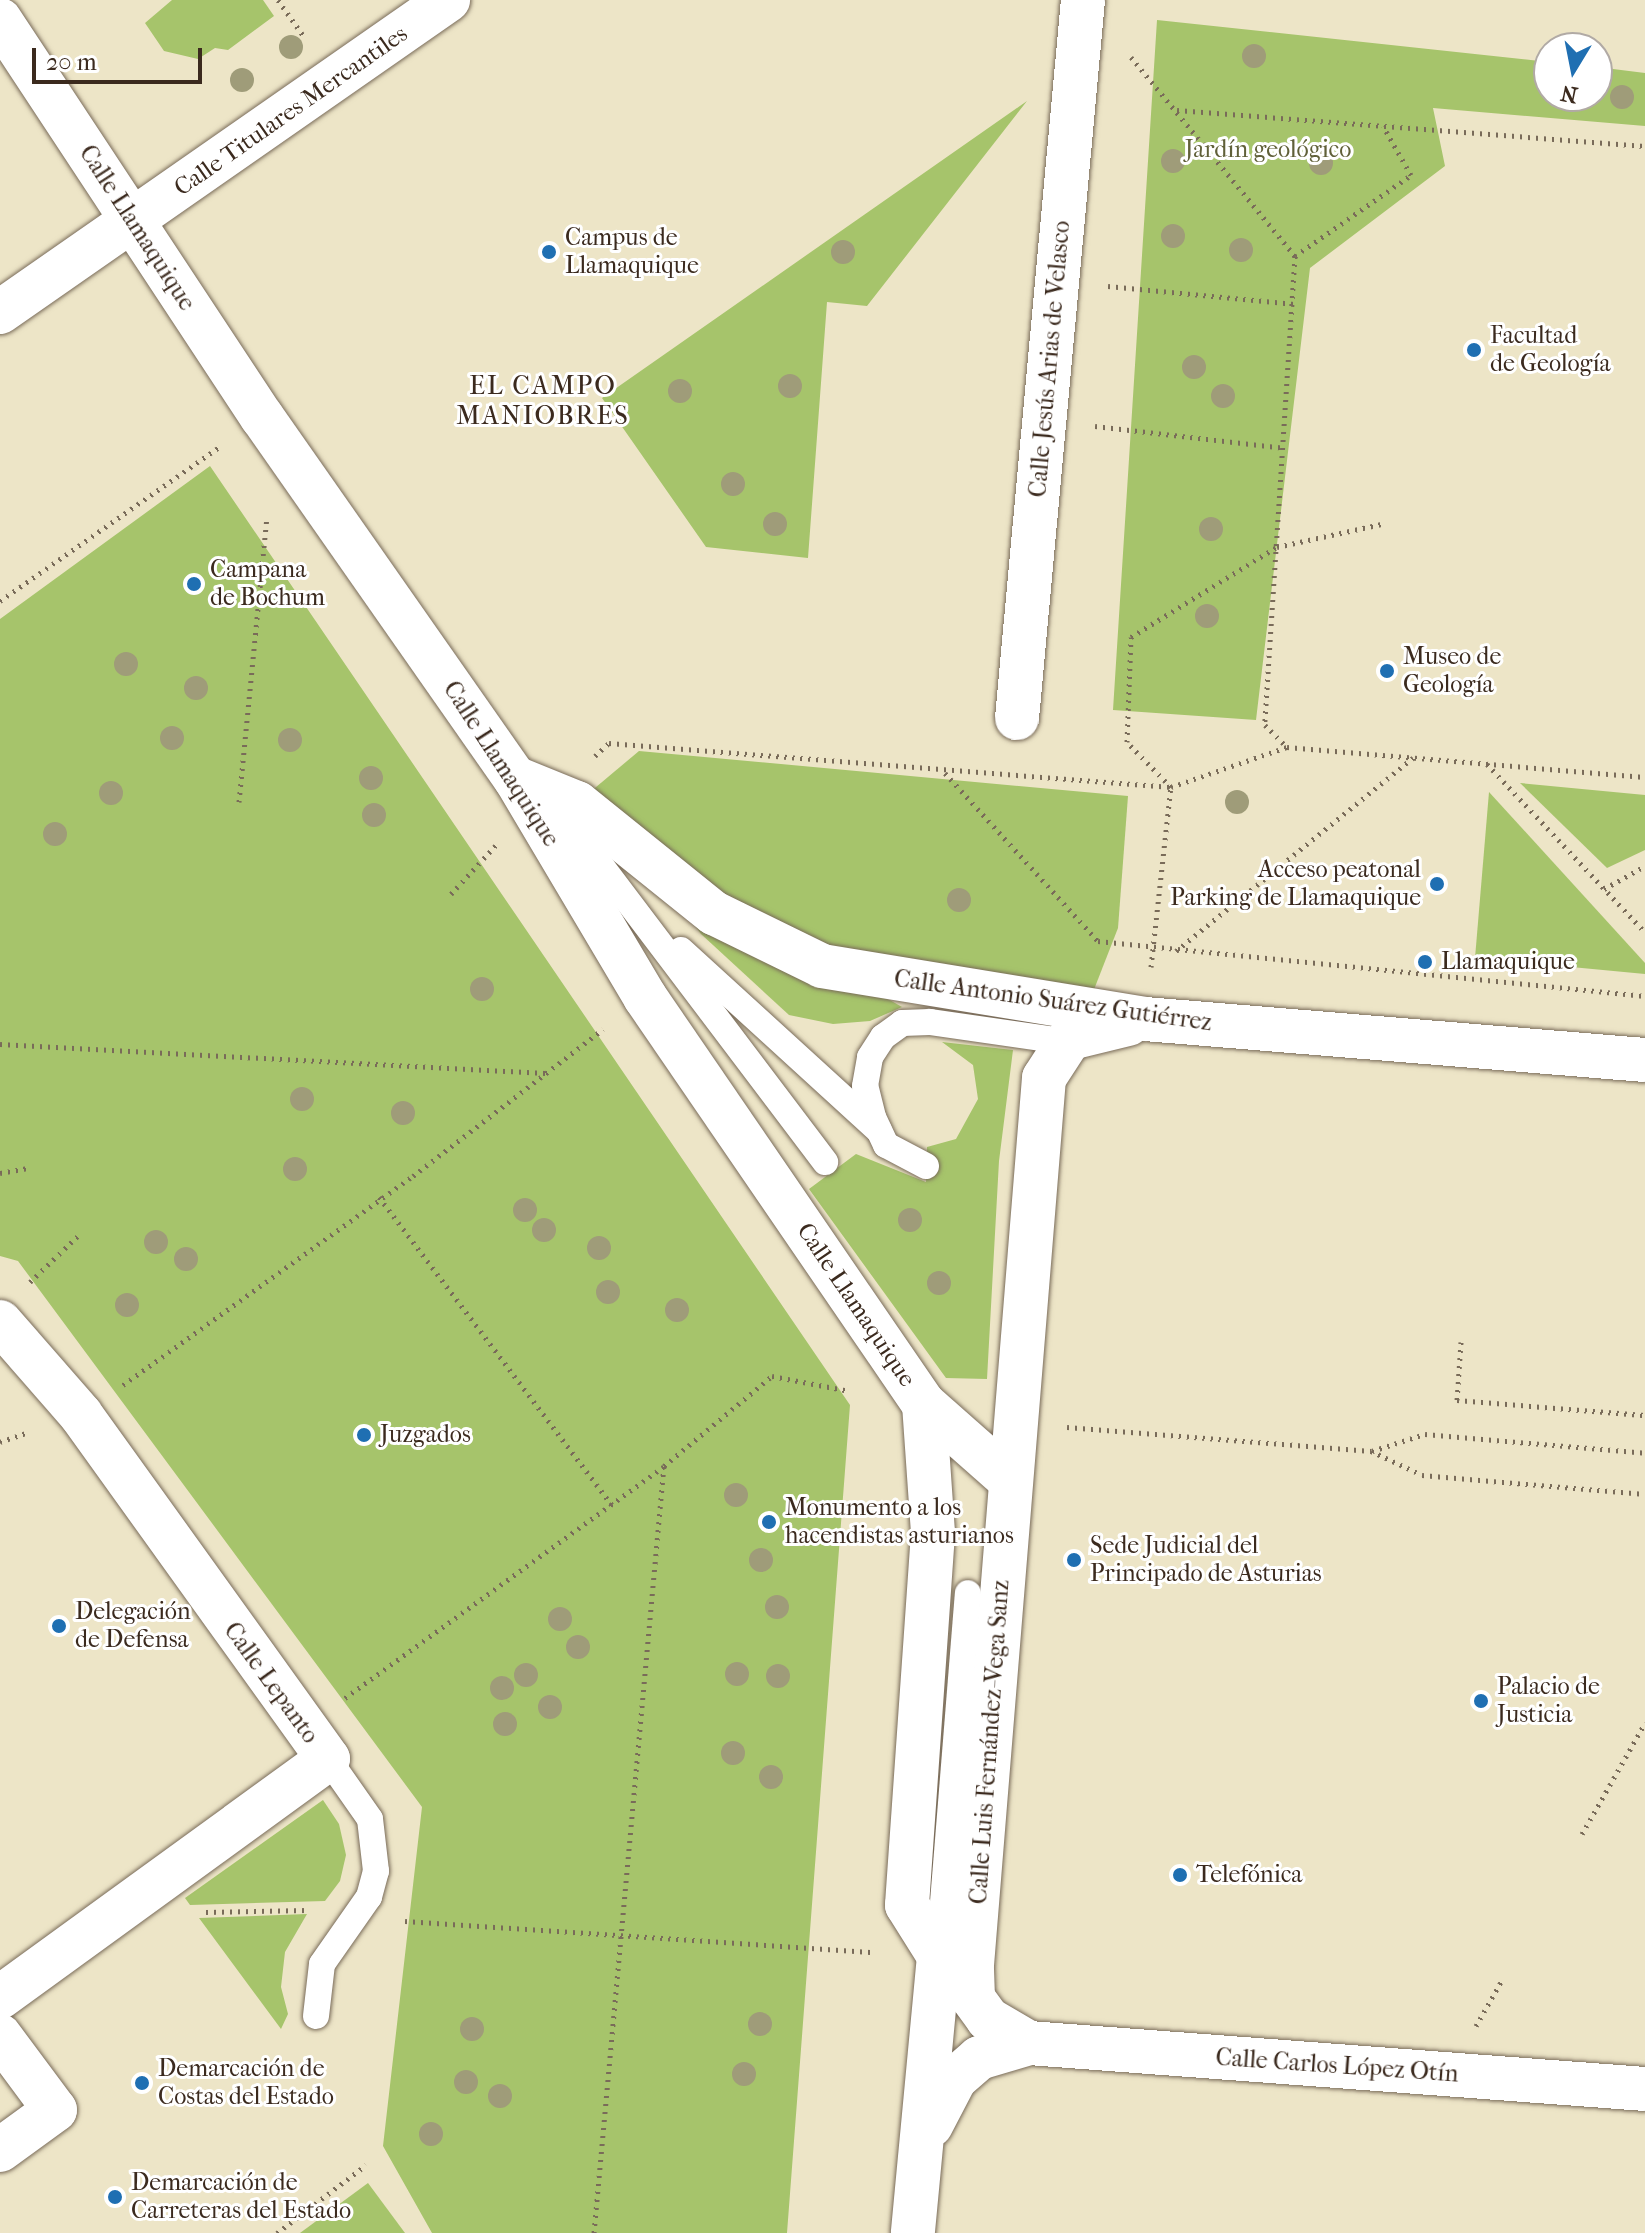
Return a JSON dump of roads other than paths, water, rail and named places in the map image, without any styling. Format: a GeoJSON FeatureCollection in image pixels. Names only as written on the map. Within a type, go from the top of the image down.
{"type":"FeatureCollection","features":[{"type":"Feature","properties":{"kind":"street","name":"Calle Titulares Mercantiles"},"geometry":{"type":"LineString","coordinates":[[0,312],[134,223],[448,0]]}},
{"type":"Feature","properties":{"kind":"street","name":"Calle Jesús Arias de Velasco"},"geometry":{"type":"LineString","coordinates":[[1017,718],[1083,1]]}},
{"type":"Feature","properties":{"kind":"street","name":"Calle Llamaquique"},"geometry":{"type":"LineString","coordinates":[[0,20],[268,427],[534,793],[645,997],[924,1404],[933,1533],[907,1905],[939,1956]]}},
{"type":"Feature","properties":{"kind":"street","name":"Calle Antonio Suárez Gutiérrez"},"geometry":{"type":"LineString","coordinates":[[534,793],[577,803],[714,913],[822,966],[1145,1019],[1645,1060]]}},
{"type":"Feature","properties":{"kind":"street"},"geometry":{"type":"LineString","coordinates":[[1068,1042],[1145,1019]]}},
{"type":"Feature","properties":{"kind":"street","name":"Calle Luis Fernández-Vega Sanz"},"geometry":{"type":"LineString","coordinates":[[1029,2043],[988,2019],[973,1998],[972,1965],[1014,1407],[1044,1078],[1068,1042]]}},
{"type":"Feature","properties":{"kind":"street","name":"Calle Lepanto"},"geometry":{"type":"LineString","coordinates":[[0,1997],[315,1744],[81,1415],[12,1305]]}},
{"type":"Feature","properties":{"kind":"street"},"geometry":{"type":"LineString","coordinates":[[924,1404],[1010,1480]]}},
{"type":"Feature","properties":{"kind":"street"},"geometry":{"type":"LineString","coordinates":[[913,2233],[939,1956]]}},
{"type":"Feature","properties":{"kind":"street"},"geometry":{"type":"LineString","coordinates":[[0,2036],[55,2110],[0,2150]]}},
{"type":"Feature","properties":{"kind":"street"},"geometry":{"type":"LineString","coordinates":[[922,2143],[955,2079],[979,2058],[1029,2043]]}},
{"type":"Feature","properties":{"kind":"street","name":"Calle Carlos López Otín"},"geometry":{"type":"LineString","coordinates":[[1029,2043],[1645,2089]]}},
{"type":"Feature","properties":{"kind":"lane"},"geometry":{"type":"LineString","coordinates":[[534,793],[590,851],[825,1162]]}},
{"type":"Feature","properties":{"kind":"lane"},"geometry":{"type":"LineString","coordinates":[[626,898],[880,1132]]}},
{"type":"Feature","properties":{"kind":"lane"},"geometry":{"type":"LineString","coordinates":[[926,1166],[886,1145],[880,1132],[865,1086],[870,1057],[883,1037],[902,1023],[1068,1042]]}},
{"type":"Feature","properties":{"kind":"lane"},"geometry":{"type":"LineString","coordinates":[[939,1956],[968,1593]]}},
{"type":"Feature","properties":{"kind":"lane"},"geometry":{"type":"LineString","coordinates":[[315,1744],[354,1790],[377,1844],[376,1871],[357,1914],[322,1964],[316,2016]]}},
{"type":"Feature","properties":{"kind":"place","name":"Campus de Llamaquique"},"geometry":{"type":"Point","coordinates":[549,252]}},
{"type":"Feature","properties":{"kind":"place","name":"Facultad de Geología"},"geometry":{"type":"Point","coordinates":[1474,350]}},
{"type":"Feature","properties":{"kind":"place","name":"Campana de Bochum"},"geometry":{"type":"Point","coordinates":[194,584]}},
{"type":"Feature","properties":{"kind":"place","name":"Museo de Geología"},"geometry":{"type":"Point","coordinates":[1387,671]}},
{"type":"Feature","properties":{"kind":"place","name":"Acceso peatonal Parking de Llamaquique"},"geometry":{"type":"Point","coordinates":[1437,884]}},
{"type":"Feature","properties":{"kind":"place","name":"Llamaquique"},"geometry":{"type":"Point","coordinates":[1425,962]}},
{"type":"Feature","properties":{"kind":"place","name":"Juzgados"},"geometry":{"type":"Point","coordinates":[364,1435]}},
{"type":"Feature","properties":{"kind":"place","name":"Monumento a los hacendistas asturianos"},"geometry":{"type":"Point","coordinates":[769,1522]}},
{"type":"Feature","properties":{"kind":"place","name":"Sede Judicial del Principado de Asturias"},"geometry":{"type":"Point","coordinates":[1074,1560]}},
{"type":"Feature","properties":{"kind":"place","name":"Delegación de Defensa"},"geometry":{"type":"Point","coordinates":[59,1626]}},
{"type":"Feature","properties":{"kind":"place","name":"Palacio de Justicia"},"geometry":{"type":"Point","coordinates":[1481,1701]}},
{"type":"Feature","properties":{"kind":"place","name":"Telefónica"},"geometry":{"type":"Point","coordinates":[1180,1875]}},
{"type":"Feature","properties":{"kind":"place","name":"Demarcación de Costas del Estado"},"geometry":{"type":"Point","coordinates":[142,2083]}},
{"type":"Feature","properties":{"kind":"place","name":"Demarcación de Carreteras del Estado"},"geometry":{"type":"Point","coordinates":[115,2197]}},
{"type":"Feature","properties":{"kind":"district","name":"EL CAMPO MANIOBRES"},"geometry":{"type":"Point","coordinates":[543,401]}},
{"type":"Feature","properties":{"kind":"park label","name":"Jardín geológico"},"geometry":{"type":"Point","coordinates":[1268,150]}}]}
